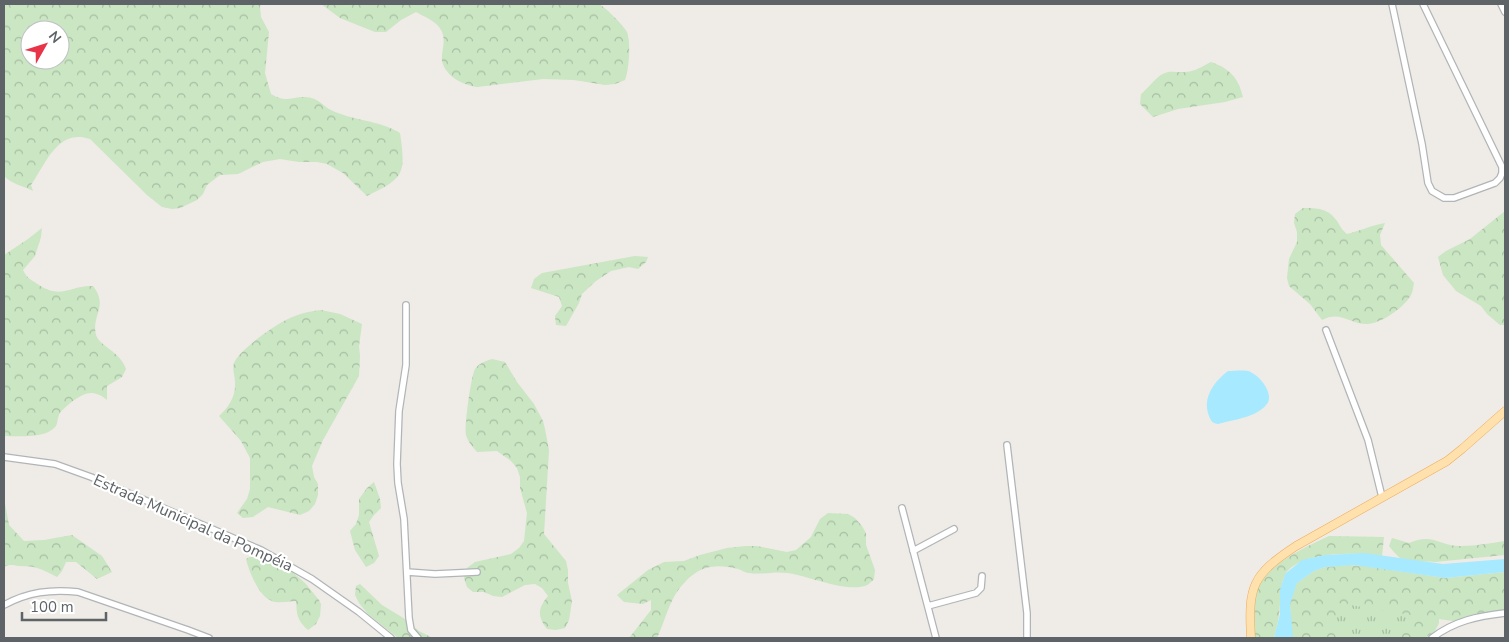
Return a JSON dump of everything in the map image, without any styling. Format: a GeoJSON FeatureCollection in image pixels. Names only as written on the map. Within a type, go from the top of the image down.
{"type":"FeatureCollection","features":[{"type":"Feature","properties":{"kind":"main road"},"geometry":{"type":"LineString","coordinates":[[1251,638],[1250,618],[1253,589],[1266,568],[1276,559],[1447,461],[1505,411]]}},
{"type":"Feature","properties":{"kind":"street"},"geometry":{"type":"LineString","coordinates":[[1392,4],[1422,144],[1428,183],[1432,191],[1444,198],[1454,198],[1495,183],[1500,178],[1502,167],[1423,4]]}},
{"type":"Feature","properties":{"kind":"street"},"geometry":{"type":"LineString","coordinates":[[1501,4],[1505,12]]}},
{"type":"Feature","properties":{"kind":"street"},"geometry":{"type":"LineString","coordinates":[[406,305],[406,365],[399,410],[397,464],[404,519],[409,618],[411,630],[418,638]]}},
{"type":"Feature","properties":{"kind":"street"},"geometry":{"type":"LineString","coordinates":[[1326,330],[1368,440],[1382,497]]}},
{"type":"Feature","properties":{"kind":"street"},"geometry":{"type":"LineString","coordinates":[[1007,445],[1027,614],[1028,638]]}},
{"type":"Feature","properties":{"kind":"street","name":"Estrada Municipal da Pompéia"},"geometry":{"type":"LineString","coordinates":[[4,457],[55,464],[91,477],[261,550],[312,578],[391,638]]}},
{"type":"Feature","properties":{"kind":"street"},"geometry":{"type":"LineString","coordinates":[[902,508],[936,638]]}},
{"type":"Feature","properties":{"kind":"street"},"geometry":{"type":"LineString","coordinates":[[913,551],[954,530]]}},
{"type":"Feature","properties":{"kind":"street"},"geometry":{"type":"LineString","coordinates":[[407,572],[435,574],[477,572]]}},
{"type":"Feature","properties":{"kind":"street"},"geometry":{"type":"LineString","coordinates":[[928,606],[976,593],[980,588],[982,576]]}},
{"type":"Feature","properties":{"kind":"street"},"geometry":{"type":"LineString","coordinates":[[4,605],[12,600],[36,593],[60,590],[78,592],[209,638]]}},
{"type":"Feature","properties":{"kind":"street"},"geometry":{"type":"LineString","coordinates":[[1432,638],[1448,628],[1473,618],[1505,613]]}},
{"type":"Feature","properties":{"kind":"green space"},"geometry":{"type":"Polygon","coordinates":[[[4,4],[261,4],[261,17],[269,32],[265,73],[271,94],[282,99],[305,97],[314,99],[339,114],[392,129],[400,133],[403,158],[400,174],[389,184],[367,196],[343,173],[327,164],[280,159],[263,162],[238,174],[220,175],[207,185],[203,194],[197,200],[180,208],[172,209],[162,207],[147,195],[90,139],[79,137],[69,138],[54,150],[31,185],[33,191],[4,176],[4,4]]]}},
{"type":"Feature","properties":{"kind":"green space"},"geometry":{"type":"Polygon","coordinates":[[[321,4],[599,4],[627,32],[629,49],[626,76],[625,80],[605,85],[574,80],[543,79],[472,86],[461,82],[447,72],[442,61],[444,42],[441,30],[436,24],[416,12],[401,20],[386,32],[375,32],[340,18],[321,4]]]}},
{"type":"Feature","properties":{"kind":"green space"},"geometry":{"type":"Polygon","coordinates":[[[1211,62],[1228,71],[1236,79],[1243,97],[1225,102],[1178,109],[1153,117],[1140,104],[1141,94],[1156,79],[1167,72],[1192,71],[1211,62]]]}},
{"type":"Feature","properties":{"kind":"green space"},"geometry":{"type":"Polygon","coordinates":[[[1303,208],[1318,209],[1330,213],[1347,234],[1385,223],[1380,235],[1381,245],[1414,283],[1413,291],[1406,302],[1391,315],[1372,323],[1361,323],[1334,316],[1322,320],[1310,304],[1289,286],[1287,278],[1289,259],[1297,242],[1297,232],[1294,223],[1295,214],[1303,208]]]}},
{"type":"Feature","properties":{"kind":"green space"},"geometry":{"type":"Polygon","coordinates":[[[1505,211],[1505,325],[1500,325],[1481,306],[1456,291],[1443,275],[1438,257],[1470,239],[1505,211]]]}},
{"type":"Feature","properties":{"kind":"green space"},"geometry":{"type":"Polygon","coordinates":[[[42,228],[35,256],[23,270],[30,279],[54,291],[60,292],[93,286],[100,300],[95,328],[96,335],[102,343],[115,353],[126,369],[122,377],[107,386],[107,400],[97,394],[87,393],[74,400],[62,411],[56,426],[50,431],[34,436],[4,436],[4,255],[42,228]]]}},
{"type":"Feature","properties":{"kind":"green space"},"geometry":{"type":"Polygon","coordinates":[[[635,256],[648,257],[646,262],[638,269],[629,267],[611,271],[596,281],[582,294],[566,326],[556,325],[555,316],[562,306],[559,297],[531,288],[534,279],[542,273],[635,256]]]}},
{"type":"Feature","properties":{"kind":"green space"},"geometry":{"type":"Polygon","coordinates":[[[321,310],[340,314],[362,324],[359,346],[359,376],[323,440],[312,466],[314,477],[318,484],[318,495],[315,504],[309,511],[300,515],[268,507],[253,517],[243,518],[237,513],[247,499],[250,489],[250,458],[241,441],[219,416],[229,405],[233,397],[235,382],[234,363],[250,345],[282,322],[300,314],[321,310]]]}},
{"type":"Feature","properties":{"kind":"green space"},"geometry":{"type":"Polygon","coordinates":[[[492,359],[505,362],[534,404],[543,421],[549,450],[544,534],[566,561],[572,601],[569,620],[565,628],[547,629],[540,616],[540,612],[542,604],[548,596],[542,588],[535,584],[525,585],[502,597],[484,592],[473,592],[467,587],[464,578],[467,568],[475,562],[511,554],[524,541],[527,513],[517,468],[497,451],[477,452],[466,435],[467,412],[473,374],[478,365],[492,359]]]}},
{"type":"Feature","properties":{"kind":"green space"},"geometry":{"type":"Polygon","coordinates":[[[374,482],[381,508],[369,522],[379,556],[374,563],[366,567],[355,550],[350,531],[356,524],[359,515],[359,499],[374,482]]]}},
{"type":"Feature","properties":{"kind":"green space"},"geometry":{"type":"Polygon","coordinates":[[[4,498],[9,525],[24,541],[72,535],[102,556],[112,572],[97,579],[76,562],[66,562],[57,577],[35,567],[8,565],[4,567],[4,498]]]}},
{"type":"Feature","properties":{"kind":"green space"},"geometry":{"type":"Polygon","coordinates":[[[828,513],[848,514],[855,518],[866,533],[866,545],[875,570],[874,579],[867,585],[847,587],[787,573],[746,573],[731,567],[710,567],[692,576],[681,587],[672,601],[657,638],[629,638],[651,610],[651,600],[643,604],[624,602],[617,595],[648,570],[664,562],[684,561],[727,548],[757,546],[787,552],[796,550],[811,537],[820,519],[828,513]]]}},
{"type":"Feature","properties":{"kind":"green space"},"geometry":{"type":"Polygon","coordinates":[[[1329,536],[1384,537],[1382,556],[1359,554],[1329,555],[1314,557],[1290,568],[1282,582],[1279,618],[1274,638],[1254,638],[1254,599],[1265,577],[1284,560],[1307,546],[1329,536]]]}},
{"type":"Feature","properties":{"kind":"green space"},"geometry":{"type":"Polygon","coordinates":[[[1392,538],[1409,543],[1417,540],[1431,539],[1454,546],[1505,541],[1505,555],[1435,562],[1410,562],[1401,559],[1389,546],[1392,538]]]}},
{"type":"Feature","properties":{"kind":"green space"},"geometry":{"type":"Polygon","coordinates":[[[253,555],[265,556],[290,570],[305,583],[321,604],[320,616],[316,624],[308,630],[304,626],[298,617],[296,601],[275,602],[267,599],[252,577],[246,559],[253,555]]]}},
{"type":"Feature","properties":{"kind":"green space"},"geometry":{"type":"Polygon","coordinates":[[[1348,565],[1445,578],[1505,572],[1505,615],[1460,622],[1439,619],[1435,631],[1425,638],[1292,638],[1290,604],[1297,583],[1314,571],[1325,567],[1348,565]]]}},
{"type":"Feature","properties":{"kind":"green space"},"geometry":{"type":"Polygon","coordinates":[[[360,584],[382,605],[405,619],[419,631],[433,638],[398,638],[368,614],[359,603],[355,595],[356,586],[360,584]]]}},
{"type":"Feature","properties":{"kind":"green space"},"geometry":{"type":"Polygon","coordinates":[[[1338,603],[1417,616],[1398,638],[1338,638],[1336,619],[1338,603]]]}},
{"type":"Feature","properties":{"kind":"water"},"geometry":{"type":"Polygon","coordinates":[[[1228,371],[1248,371],[1257,376],[1268,391],[1269,401],[1262,409],[1244,418],[1218,424],[1210,419],[1207,401],[1211,389],[1228,371]]]}},
{"type":"Feature","properties":{"kind":"water"},"geometry":{"type":"Polygon","coordinates":[[[1364,553],[1443,564],[1505,559],[1505,572],[1445,578],[1354,565],[1325,567],[1314,571],[1297,583],[1290,604],[1293,638],[1274,638],[1280,614],[1280,590],[1285,574],[1302,560],[1325,555],[1364,553]]]}}]}
